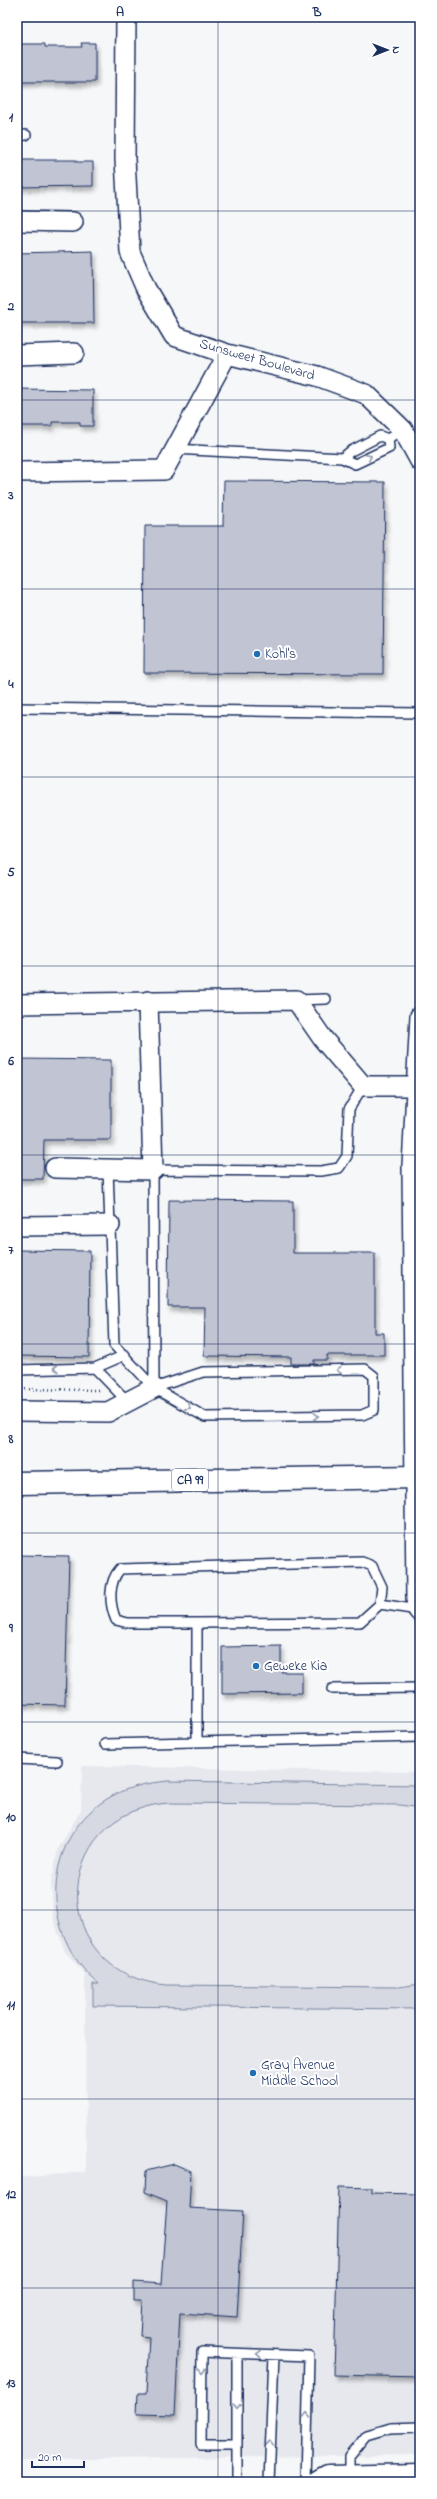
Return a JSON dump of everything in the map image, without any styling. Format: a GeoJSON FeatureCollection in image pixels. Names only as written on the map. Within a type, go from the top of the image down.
{"type":"FeatureCollection","features":[{"type":"Feature","properties":{"kind":"main road","name":"CA 99"},"geometry":{"type":"LineString","coordinates":[[17,1483],[418,1477]]}},
{"type":"Feature","properties":{"kind":"main road"},"geometry":{"type":"LineString","coordinates":[[320,2482],[328,2477],[349,2479],[420,2475]]}},
{"type":"Feature","properties":{"kind":"street","name":"Sunsweet Boulevard"},"geometry":{"type":"LineString","coordinates":[[126,17],[125,159],[130,252],[146,289],[174,336],[227,354],[317,376],[366,394],[395,434],[420,461]]}},
{"type":"Feature","properties":{"kind":"street"},"geometry":{"type":"LineString","coordinates":[[17,221],[73,222]]}},
{"type":"Feature","properties":{"kind":"street"},"geometry":{"type":"LineString","coordinates":[[17,355],[74,354]]}},
{"type":"Feature","properties":{"kind":"street"},"geometry":{"type":"LineString","coordinates":[[17,472],[164,470],[227,354]]}},
{"type":"Feature","properties":{"kind":"street"},"geometry":{"type":"LineString","coordinates":[[55,1168],[154,1170],[148,1000]]}},
{"type":"Feature","properties":{"kind":"street"},"geometry":{"type":"LineString","coordinates":[[17,1004],[148,1000],[296,1000],[323,1039],[363,1086],[418,1086]]}},
{"type":"Feature","properties":{"kind":"street"},"geometry":{"type":"LineString","coordinates":[[419,1611],[412,1166],[418,1086],[420,1016]]}},
{"type":"Feature","properties":{"kind":"street"},"geometry":{"type":"LineString","coordinates":[[17,1226],[110,1225]]}},
{"type":"Feature","properties":{"kind":"street"},"geometry":{"type":"LineString","coordinates":[[17,1411],[108,1412],[154,1388]]}},
{"type":"Feature","properties":{"kind":"lane"},"geometry":{"type":"LineString","coordinates":[[342,458],[380,436],[395,434]]}},
{"type":"Feature","properties":{"kind":"lane"},"geometry":{"type":"LineString","coordinates":[[174,450],[342,458],[355,464],[388,448],[395,434]]}},
{"type":"Feature","properties":{"kind":"lane"},"geometry":{"type":"LineString","coordinates":[[17,708],[420,713]]}},
{"type":"Feature","properties":{"kind":"lane"},"geometry":{"type":"LineString","coordinates":[[296,1000],[326,999]]}},
{"type":"Feature","properties":{"kind":"lane"},"geometry":{"type":"LineString","coordinates":[[154,1388],[154,1170],[321,1171],[339,1168],[347,1156],[349,1109],[363,1086]]}},
{"type":"Feature","properties":{"kind":"lane"},"geometry":{"type":"LineString","coordinates":[[108,1169],[114,1345],[125,1355],[154,1388],[205,1417],[362,1415],[374,1410],[374,1376],[365,1369],[203,1372],[154,1388]]}},
{"type":"Feature","properties":{"kind":"lane"},"geometry":{"type":"LineString","coordinates":[[17,1370],[95,1368],[125,1355]]}},
{"type":"Feature","properties":{"kind":"lane"},"geometry":{"type":"LineString","coordinates":[[95,1368],[128,1402]]}},
{"type":"Feature","properties":{"kind":"lane"},"geometry":{"type":"LineString","coordinates":[[362,1562],[372,1566],[379,1577],[382,1587],[380,1604],[360,1622],[197,1623],[128,1623],[116,1620],[111,1609],[112,1578],[120,1569],[131,1568],[362,1562]]}},
{"type":"Feature","properties":{"kind":"lane"},"geometry":{"type":"LineString","coordinates":[[380,1604],[419,1611]]}},
{"type":"Feature","properties":{"kind":"lane"},"geometry":{"type":"LineString","coordinates":[[197,1623],[197,1742]]}},
{"type":"Feature","properties":{"kind":"lane"},"geometry":{"type":"LineString","coordinates":[[332,1689],[420,1688]]}},
{"type":"Feature","properties":{"kind":"lane"},"geometry":{"type":"LineString","coordinates":[[106,1744],[420,1737]]}},
{"type":"Feature","properties":{"kind":"lane"},"geometry":{"type":"LineString","coordinates":[[17,1759],[58,1761]]}},
{"type":"Feature","properties":{"kind":"lane"},"geometry":{"type":"LineString","coordinates":[[236,2444],[201,2444],[202,2352],[309,2356],[306,2482]]}},
{"type":"Feature","properties":{"kind":"lane"},"geometry":{"type":"LineString","coordinates":[[237,2354],[237,2482]]}},
{"type":"Feature","properties":{"kind":"lane"},"geometry":{"type":"LineString","coordinates":[[269,2482],[274,2355]]}},
{"type":"Feature","properties":{"kind":"lane"},"geometry":{"type":"LineString","coordinates":[[349,2479],[349,2456],[367,2435],[391,2428],[420,2427]]}},
{"type":"Feature","properties":{"kind":"path"},"geometry":{"type":"LineString","coordinates":[[17,1389],[108,1390],[113,1387]]}},
{"type":"Feature","properties":{"kind":"shaded area","name":"Gray Avenue Middle School"},"geometry":{"type":"Polygon","coordinates":[[[82,1766],[420,1772],[420,2455],[17,2460],[17,2178],[86,2172],[85,1974],[65,1952],[53,1918],[51,1883],[58,1849],[81,1810],[82,1766]]]}},
{"type":"Feature","properties":{"kind":"shaded area"},"geometry":{"type":"Polygon","coordinates":[[[168,1781],[420,1785],[420,1808],[400,1805],[168,1803],[129,1813],[100,1834],[83,1862],[78,1894],[83,1926],[100,1954],[128,1975],[167,1985],[399,1987],[420,1984],[420,2009],[93,2006],[93,1984],[99,1984],[79,1963],[65,1939],[58,1913],[56,1886],[61,1860],[71,1835],[89,1813],[112,1796],[139,1786],[168,1781]]]}},
{"type":"Feature","properties":{"kind":"building"},"geometry":{"type":"Polygon","coordinates":[[[81,43],[95,43],[95,82],[17,82],[17,44],[45,44],[45,47],[82,47],[81,43]]]}},
{"type":"Feature","properties":{"kind":"building"},"geometry":{"type":"Polygon","coordinates":[[[17,160],[76,160],[76,162],[93,162],[93,186],[17,187],[17,160]]]}},
{"type":"Feature","properties":{"kind":"building"},"geometry":{"type":"Polygon","coordinates":[[[93,251],[94,323],[17,323],[17,253],[93,251]]]}},
{"type":"Feature","properties":{"kind":"building"},"geometry":{"type":"Polygon","coordinates":[[[17,389],[93,390],[93,426],[80,426],[80,422],[52,422],[52,426],[17,426],[17,389]]]}},
{"type":"Feature","properties":{"kind":"building"},"geometry":{"type":"Polygon","coordinates":[[[224,481],[385,482],[383,674],[144,673],[145,526],[223,526],[224,481]]]}},
{"type":"Feature","properties":{"kind":"building"},"geometry":{"type":"Polygon","coordinates":[[[17,1059],[111,1060],[111,1140],[44,1140],[43,1179],[17,1179],[17,1059]]]}},
{"type":"Feature","properties":{"kind":"building"},"geometry":{"type":"Polygon","coordinates":[[[169,1200],[293,1201],[293,1253],[375,1253],[375,1333],[384,1333],[384,1355],[327,1355],[327,1360],[314,1360],[314,1364],[291,1364],[291,1357],[204,1356],[205,1307],[168,1307],[169,1200]]]}},
{"type":"Feature","properties":{"kind":"building"},"geometry":{"type":"Polygon","coordinates":[[[17,1250],[90,1251],[89,1357],[17,1356],[17,1250]]]}},
{"type":"Feature","properties":{"kind":"building"},"geometry":{"type":"Polygon","coordinates":[[[17,1555],[69,1556],[65,1705],[17,1704],[17,1555]]]}},
{"type":"Feature","properties":{"kind":"building"},"geometry":{"type":"Polygon","coordinates":[[[281,1646],[281,1672],[302,1672],[302,1693],[222,1694],[222,1647],[281,1646]]]}},
{"type":"Feature","properties":{"kind":"building"},"geometry":{"type":"Polygon","coordinates":[[[174,2164],[191,2171],[189,2208],[243,2211],[237,2317],[180,2313],[175,2415],[137,2414],[138,2393],[146,2393],[149,2337],[140,2336],[142,2300],[134,2300],[134,2282],[161,2284],[167,2201],[145,2192],[146,2171],[174,2164]]]}},
{"type":"Feature","properties":{"kind":"building"},"geometry":{"type":"Polygon","coordinates":[[[339,2187],[372,2188],[372,2193],[420,2194],[420,2377],[334,2375],[339,2187]]]}},
{"type":"Feature","properties":{"kind":"place","name":"Kohl's"},"geometry":{"type":"Point","coordinates":[257,654]}},
{"type":"Feature","properties":{"kind":"place","name":"Geweke Kia"},"geometry":{"type":"Point","coordinates":[256,1666]}},
{"type":"Feature","properties":{"kind":"place","name":"Gray Avenue Middle School"},"geometry":{"type":"Point","coordinates":[253,2073]}}]}
